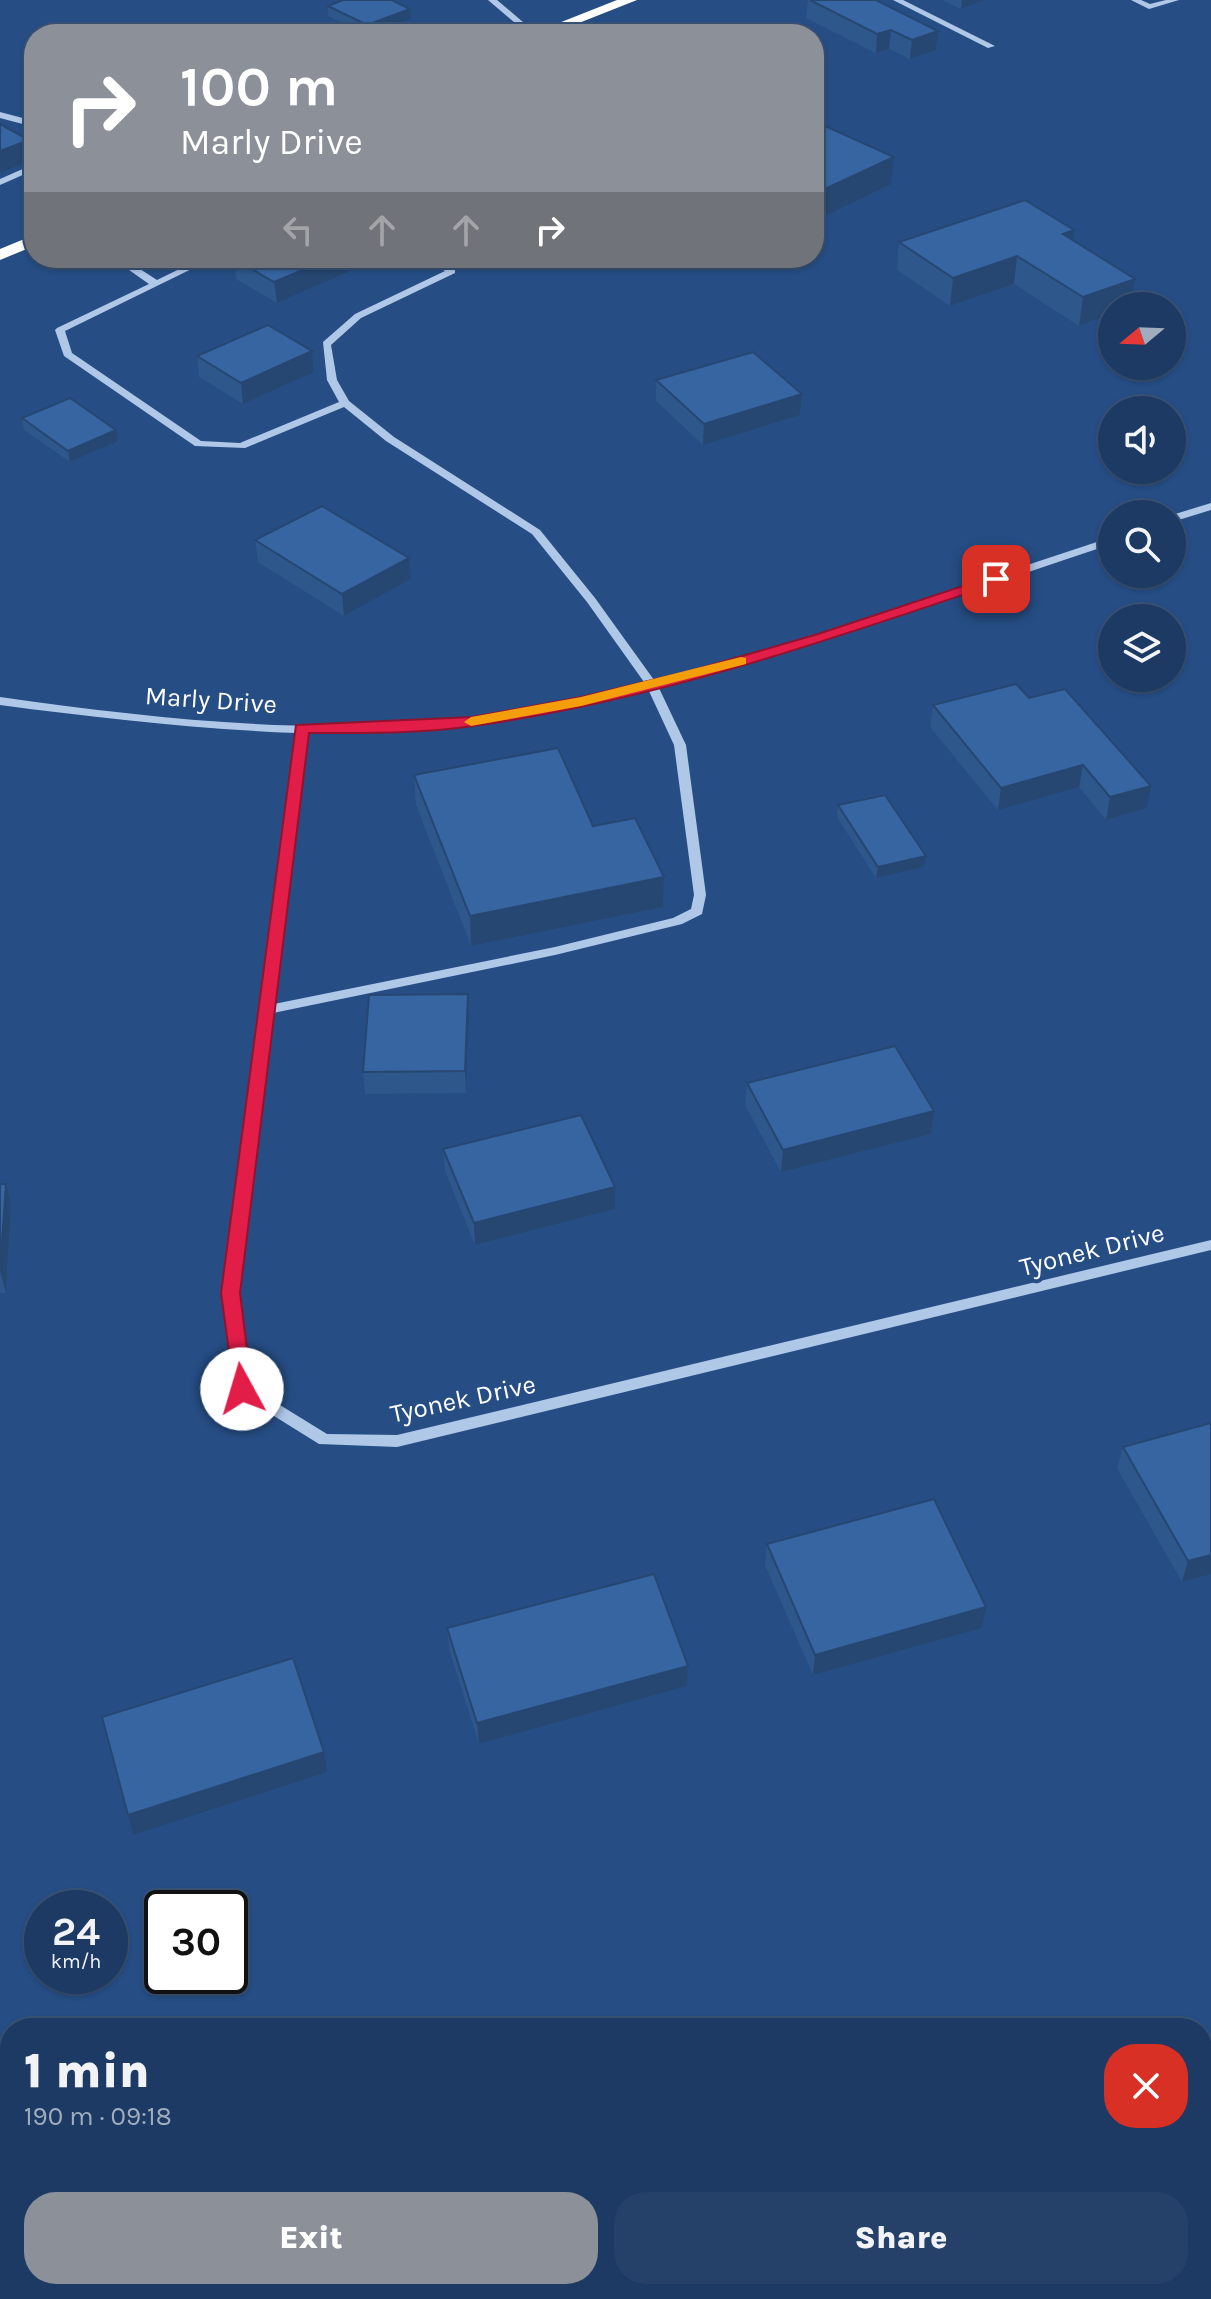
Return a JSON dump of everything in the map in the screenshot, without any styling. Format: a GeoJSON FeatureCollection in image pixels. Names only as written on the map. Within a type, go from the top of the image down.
{"type":"FeatureCollection","features":[{"type":"Feature","properties":{"kind":"highway"},"geometry":{"type":"LineString","coordinates":[[564,24],[630,0]]}},
{"type":"Feature","properties":{"kind":"highway"},"geometry":{"type":"LineString","coordinates":[[0,255],[24,244]]}},
{"type":"Feature","properties":{"kind":"street"},"geometry":{"type":"LineString","coordinates":[[492,0],[523,24]]}},
{"type":"Feature","properties":{"kind":"street"},"geometry":{"type":"LineString","coordinates":[[897,0],[991,46]]}},
{"type":"Feature","properties":{"kind":"street"},"geometry":{"type":"LineString","coordinates":[[1135,0],[1149,7],[1175,0]]}},
{"type":"Feature","properties":{"kind":"street"},"geometry":{"type":"LineString","coordinates":[[0,115],[24,121]]}},
{"type":"Feature","properties":{"kind":"street"},"geometry":{"type":"LineString","coordinates":[[0,182],[24,171]]}},
{"type":"Feature","properties":{"kind":"street"},"geometry":{"type":"LineString","coordinates":[[132,268],[156,284]]}},
{"type":"Feature","properties":{"kind":"street"},"geometry":{"type":"LineString","coordinates":[[189,268],[60,330],[67,354],[199,444],[241,446],[345,403]]}},
{"type":"Feature","properties":{"kind":"street"},"geometry":{"type":"LineString","coordinates":[[266,1010],[555,951],[677,921],[697,911],[700,895],[680,745],[652,685],[591,600],[536,532],[390,439],[345,403],[332,380],[326,344],[358,316],[452,271],[447,268]]}},
{"type":"Feature","properties":{"kind":"street"},"geometry":{"type":"LineString","coordinates":[[1186,514],[1211,506]]}},
{"type":"Feature","properties":{"kind":"street","name":"Marly Drive"},"geometry":{"type":"LineString","coordinates":[[0,701],[100,714],[302,729],[472,722],[652,685],[823,638],[1098,545]]}},
{"type":"Feature","properties":{"kind":"street","name":"Tyonek Drive"},"geometry":{"type":"LineString","coordinates":[[302,729],[231,1293],[242,1389],[324,1440],[397,1441],[1211,1245]]}},
{"type":"Feature","properties":{"kind":"building"},"geometry":{"type":"Polygon","coordinates":[[[343,0],[392,0],[410,9],[365,24],[328,6],[343,0]]]}},
{"type":"Feature","properties":{"kind":"building"},"geometry":{"type":"Polygon","coordinates":[[[810,0],[876,0],[938,31],[912,40],[891,30],[877,34],[810,0]]]}},
{"type":"Feature","properties":{"kind":"building"},"geometry":{"type":"Polygon","coordinates":[[[0,124],[24,137],[24,142],[0,151],[0,124]]]}},
{"type":"Feature","properties":{"kind":"building"},"geometry":{"type":"Polygon","coordinates":[[[824,126],[894,157],[824,189],[824,126]]]}},
{"type":"Feature","properties":{"kind":"building"},"geometry":{"type":"Polygon","coordinates":[[[1025,200],[1074,230],[1063,234],[1135,279],[1083,297],[1017,256],[953,278],[899,242],[1025,200]]]}},
{"type":"Feature","properties":{"kind":"building"},"geometry":{"type":"Polygon","coordinates":[[[250,268],[307,268],[274,282],[250,268]]]}},
{"type":"Feature","properties":{"kind":"building"},"geometry":{"type":"Polygon","coordinates":[[[268,325],[312,351],[241,383],[197,356],[268,325]]]}},
{"type":"Feature","properties":{"kind":"building"},"geometry":{"type":"Polygon","coordinates":[[[753,352],[802,394],[704,424],[656,380],[753,352]]]}},
{"type":"Feature","properties":{"kind":"building"},"geometry":{"type":"Polygon","coordinates":[[[70,398],[116,430],[68,451],[22,418],[70,398]]]}},
{"type":"Feature","properties":{"kind":"building"},"geometry":{"type":"Polygon","coordinates":[[[322,506],[409,558],[342,594],[255,540],[322,506]]]}},
{"type":"Feature","properties":{"kind":"building"},"geometry":{"type":"Polygon","coordinates":[[[1016,684],[1029,698],[1065,689],[1151,786],[1110,797],[1083,765],[1001,788],[933,705],[1016,684]]]}},
{"type":"Feature","properties":{"kind":"building"},"geometry":{"type":"Polygon","coordinates":[[[558,748],[593,826],[635,818],[664,877],[470,916],[414,775],[558,748]]]}},
{"type":"Feature","properties":{"kind":"building"},"geometry":{"type":"Polygon","coordinates":[[[885,795],[926,856],[878,867],[838,805],[885,795]]]}},
{"type":"Feature","properties":{"kind":"building"},"geometry":{"type":"Polygon","coordinates":[[[468,994],[465,1071],[363,1072],[369,995],[468,994]]]}},
{"type":"Feature","properties":{"kind":"building"},"geometry":{"type":"Polygon","coordinates":[[[895,1046],[934,1111],[783,1150],[747,1083],[895,1046]]]}},
{"type":"Feature","properties":{"kind":"building"},"geometry":{"type":"Polygon","coordinates":[[[581,1115],[615,1187],[474,1223],[443,1149],[581,1115]]]}},
{"type":"Feature","properties":{"kind":"building"},"geometry":{"type":"Polygon","coordinates":[[[0,1184],[6,1184],[0,1271],[0,1184]]]}},
{"type":"Feature","properties":{"kind":"building"},"geometry":{"type":"Polygon","coordinates":[[[1211,1423],[1211,1555],[1188,1561],[1123,1447],[1211,1423]]]}},
{"type":"Feature","properties":{"kind":"building"},"geometry":{"type":"Polygon","coordinates":[[[934,1499],[986,1607],[815,1655],[767,1544],[934,1499]]]}},
{"type":"Feature","properties":{"kind":"building"},"geometry":{"type":"Polygon","coordinates":[[[654,1574],[688,1666],[477,1723],[447,1628],[654,1574]]]}},
{"type":"Feature","properties":{"kind":"building"},"geometry":{"type":"Polygon","coordinates":[[[293,1658],[324,1752],[128,1815],[102,1717],[293,1658]]]}},
{"type":"Feature","properties":{"kind":"slow traffic"},"geometry":{"type":"LineString","coordinates":[[471,722],[581,701],[741,661]]}},
{"type":"Feature","properties":{"kind":"route"},"geometry":{"type":"LineString","coordinates":[[242,1389],[231,1293],[302,729],[472,722],[581,701],[694,675],[823,638],[996,579]]}}]}
